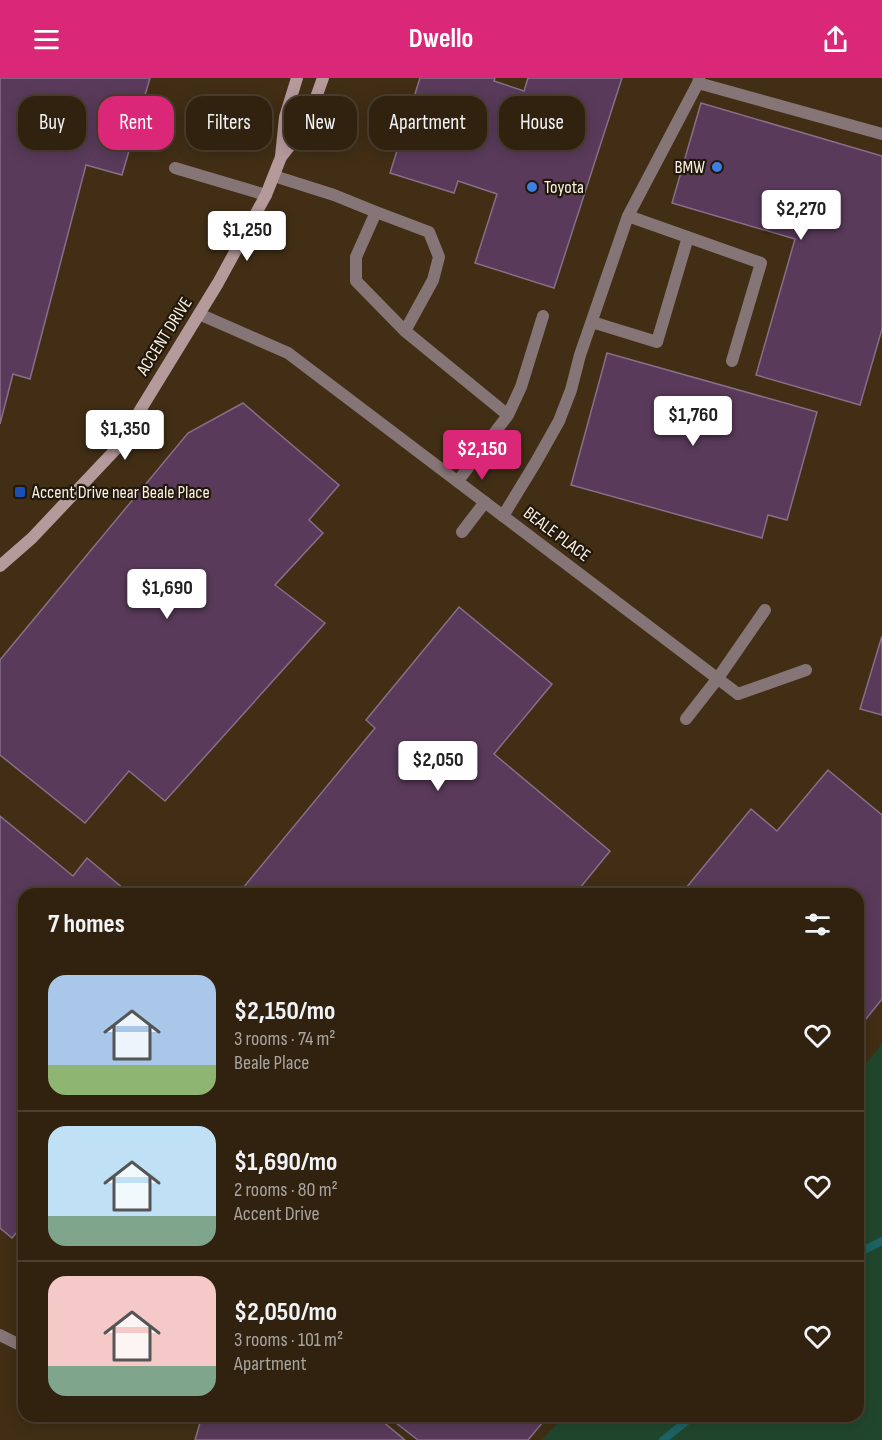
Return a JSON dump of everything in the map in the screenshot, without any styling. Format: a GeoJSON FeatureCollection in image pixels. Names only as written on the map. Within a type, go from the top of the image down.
{"type":"FeatureCollection","features":[{"type":"Feature","properties":{"kind":"main road","name":"ACCENT DRIVE"},"geometry":{"type":"LineString","coordinates":[[0,566],[32,538],[117,448],[218,283],[274,176],[281,157],[285,117],[297,78]]}},
{"type":"Feature","properties":{"kind":"main road","name":"ACCENT DRIVE"},"geometry":{"type":"LineString","coordinates":[[281,157],[306,125],[322,78]]}},
{"type":"Feature","properties":{"kind":"street"},"geometry":{"type":"LineString","coordinates":[[503,516],[559,421],[628,216],[698,80],[882,134]]}},
{"type":"Feature","properties":{"kind":"street"},"geometry":{"type":"LineString","coordinates":[[175,168],[266,195]]}},
{"type":"Feature","properties":{"kind":"street"},"geometry":{"type":"LineString","coordinates":[[274,176],[334,195],[429,232],[439,257],[433,280],[405,331]]}},
{"type":"Feature","properties":{"kind":"street"},"geometry":{"type":"LineString","coordinates":[[376,212],[356,257],[356,281],[405,331],[508,415]]}},
{"type":"Feature","properties":{"kind":"street"},"geometry":{"type":"LineString","coordinates":[[628,216],[761,263],[732,361]]}},
{"type":"Feature","properties":{"kind":"street"},"geometry":{"type":"LineString","coordinates":[[592,322],[657,342],[688,237]]}},
{"type":"Feature","properties":{"kind":"street","name":"BEALE PLACE"},"geometry":{"type":"LineString","coordinates":[[199,314],[288,353],[738,694],[806,670]]}},
{"type":"Feature","properties":{"kind":"street"},"geometry":{"type":"LineString","coordinates":[[458,481],[508,415],[521,387],[543,316]]}},
{"type":"Feature","properties":{"kind":"street"},"geometry":{"type":"LineString","coordinates":[[93,418],[129,428]]}},
{"type":"Feature","properties":{"kind":"street"},"geometry":{"type":"LineString","coordinates":[[462,532],[485,502]]}},
{"type":"Feature","properties":{"kind":"street"},"geometry":{"type":"LineString","coordinates":[[686,719],[718,678],[765,610]]}},
{"type":"Feature","properties":{"kind":"street"},"geometry":{"type":"LineString","coordinates":[[0,1335],[18,1344]]}},
{"type":"Feature","properties":{"kind":"green space"},"geometry":{"type":"Polygon","coordinates":[[[882,1044],[882,1440],[542,1440],[558,1422],[864,1422],[864,1066],[882,1044]]]}},
{"type":"Feature","properties":{"kind":"building"},"geometry":{"type":"Polygon","coordinates":[[[0,78],[150,78],[145,96],[98,96],[98,150],[129,150],[122,175],[86,165],[30,379],[13,374],[0,424],[0,78]]]}},
{"type":"Feature","properties":{"kind":"building","name":"Toyota"},"geometry":{"type":"Polygon","coordinates":[[[420,78],[495,78],[494,81],[524,91],[528,78],[622,78],[554,288],[475,263],[497,194],[458,181],[454,193],[390,173],[397,150],[487,150],[487,96],[414,96],[420,78]]]}},
{"type":"Feature","properties":{"kind":"building"},"geometry":{"type":"Polygon","coordinates":[[[701,103],[882,156],[882,329],[860,405],[756,375],[795,239],[672,203],[701,103]]]}},
{"type":"Feature","properties":{"kind":"building"},"geometry":{"type":"Polygon","coordinates":[[[607,353],[817,412],[787,520],[768,515],[762,538],[571,485],[607,353]]]}},
{"type":"Feature","properties":{"kind":"building"},"geometry":{"type":"Polygon","coordinates":[[[243,403],[339,485],[309,520],[323,533],[275,585],[325,623],[165,801],[129,771],[85,823],[0,755],[0,660],[188,433],[243,403]]]}},
{"type":"Feature","properties":{"kind":"building"},"geometry":{"type":"Polygon","coordinates":[[[459,607],[552,684],[494,754],[610,851],[580,888],[243,888],[375,728],[366,720],[459,607]]]}},
{"type":"Feature","properties":{"kind":"building"},"geometry":{"type":"Polygon","coordinates":[[[882,636],[882,715],[860,709],[882,636]]]}},
{"type":"Feature","properties":{"kind":"building"},"geometry":{"type":"Polygon","coordinates":[[[828,770],[882,815],[882,999],[864,1022],[864,888],[686,888],[751,809],[777,831],[828,770]]]}},
{"type":"Feature","properties":{"kind":"building"},"geometry":{"type":"Polygon","coordinates":[[[0,816],[73,876],[87,858],[123,888],[18,888],[18,1231],[12,1238],[0,1228],[0,816]]]}},
{"type":"Feature","properties":{"kind":"building"},"geometry":{"type":"Polygon","coordinates":[[[200,1422],[383,1422],[405,1440],[195,1440],[200,1422]]]}},
{"type":"Feature","properties":{"kind":"building"},"geometry":{"type":"Polygon","coordinates":[[[395,1422],[543,1422],[528,1440],[418,1440],[395,1422]]]}},
{"type":"Feature","properties":{"kind":"waterway"},"geometry":{"type":"LineString","coordinates":[[864,1250],[882,1241]]}},
{"type":"Feature","properties":{"kind":"waterway"},"geometry":{"type":"LineString","coordinates":[[663,1440],[686,1422]]}},
{"type":"Feature","properties":{"kind":"place","name":"BMW"},"geometry":{"type":"Point","coordinates":[717,167]}},
{"type":"Feature","properties":{"kind":"place","name":"Toyota"},"geometry":{"type":"Point","coordinates":[532,187]}},
{"type":"Feature","properties":{"kind":"place","name":"Accent Drive near Beale Place"},"geometry":{"type":"Point","coordinates":[20,492]}}]}
